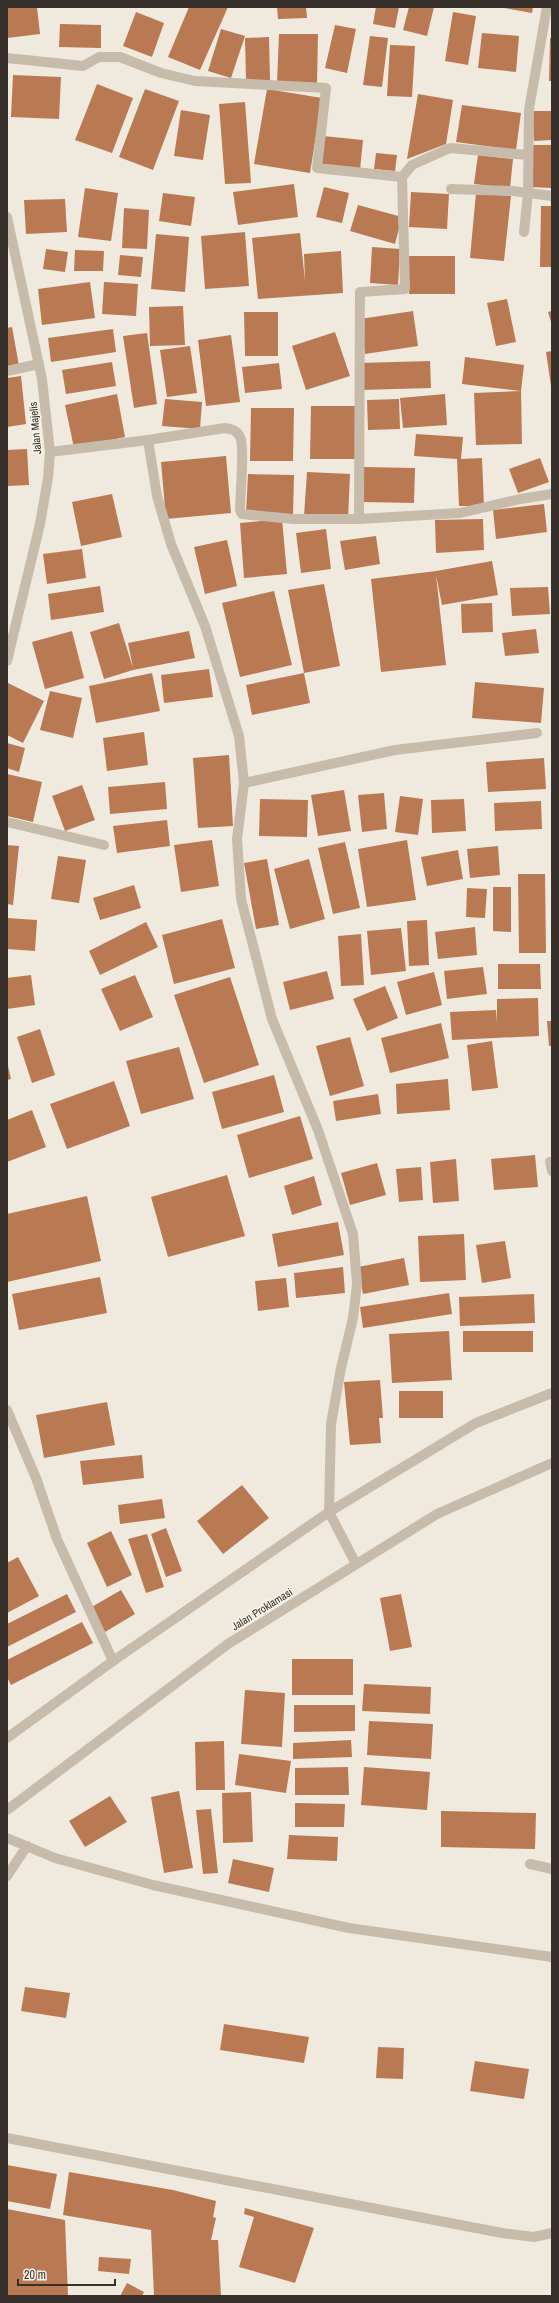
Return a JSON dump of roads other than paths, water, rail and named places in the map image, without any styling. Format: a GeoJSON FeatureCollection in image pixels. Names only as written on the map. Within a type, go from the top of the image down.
{"type":"FeatureCollection","features":[{"type":"Feature","properties":{"kind":"street"},"geometry":{"type":"LineString","coordinates":[[524,232],[528,193],[529,109],[547,7]]}},
{"type":"Feature","properties":{"kind":"street"},"geometry":{"type":"LineString","coordinates":[[7,58],[83,66],[100,58],[120,57],[161,72],[195,81],[326,88],[317,168],[402,177]]}},
{"type":"Feature","properties":{"kind":"street"},"geometry":{"type":"LineString","coordinates":[[359,519],[360,292],[405,289],[402,177],[412,165],[450,148],[528,155]]}},
{"type":"Feature","properties":{"kind":"street"},"geometry":{"type":"LineString","coordinates":[[451,189],[528,193],[552,196]]}},
{"type":"Feature","properties":{"kind":"street","name":"Jalan Majelis"},"geometry":{"type":"LineString","coordinates":[[7,217],[39,364],[50,452],[48,478],[40,524],[7,660]]}},
{"type":"Feature","properties":{"kind":"street"},"geometry":{"type":"LineString","coordinates":[[7,371],[39,364]]}},
{"type":"Feature","properties":{"kind":"street"},"geometry":{"type":"LineString","coordinates":[[50,452],[148,440],[225,428],[236,431],[242,442],[240,510],[242,514],[293,519],[359,519],[460,513],[520,499],[552,494]]}},
{"type":"Feature","properties":{"kind":"street"},"geometry":{"type":"LineString","coordinates":[[148,440],[157,496],[171,544],[205,626],[239,736],[244,783],[237,840],[240,899],[272,1019],[318,1130],[353,1234],[357,1284],[353,1318],[341,1368],[331,1424],[329,1512],[356,1564]]}},
{"type":"Feature","properties":{"kind":"street"},"geometry":{"type":"LineString","coordinates":[[244,783],[395,750],[537,733]]}},
{"type":"Feature","properties":{"kind":"street"},"geometry":{"type":"LineString","coordinates":[[7,822],[104,845]]}},
{"type":"Feature","properties":{"kind":"street"},"geometry":{"type":"LineString","coordinates":[[7,1738],[113,1660],[329,1512],[476,1423],[552,1393]]}},
{"type":"Feature","properties":{"kind":"street"},"geometry":{"type":"LineString","coordinates":[[7,1410],[36,1478],[57,1539],[113,1660]]}},
{"type":"Feature","properties":{"kind":"street","name":"Jalan Proklamasi"},"geometry":{"type":"LineString","coordinates":[[7,1810],[228,1644],[437,1514],[552,1463]]}},
{"type":"Feature","properties":{"kind":"street"},"geometry":{"type":"LineString","coordinates":[[7,1838],[55,1858],[153,1885],[341,1926],[552,1957]]}},
{"type":"Feature","properties":{"kind":"street"},"geometry":{"type":"LineString","coordinates":[[7,1876],[27,1846]]}},
{"type":"Feature","properties":{"kind":"street"},"geometry":{"type":"LineString","coordinates":[[530,1864],[552,1868]]}},
{"type":"Feature","properties":{"kind":"street"},"geometry":{"type":"LineString","coordinates":[[7,2138],[502,2233],[534,2237],[552,2233]]}}]}
